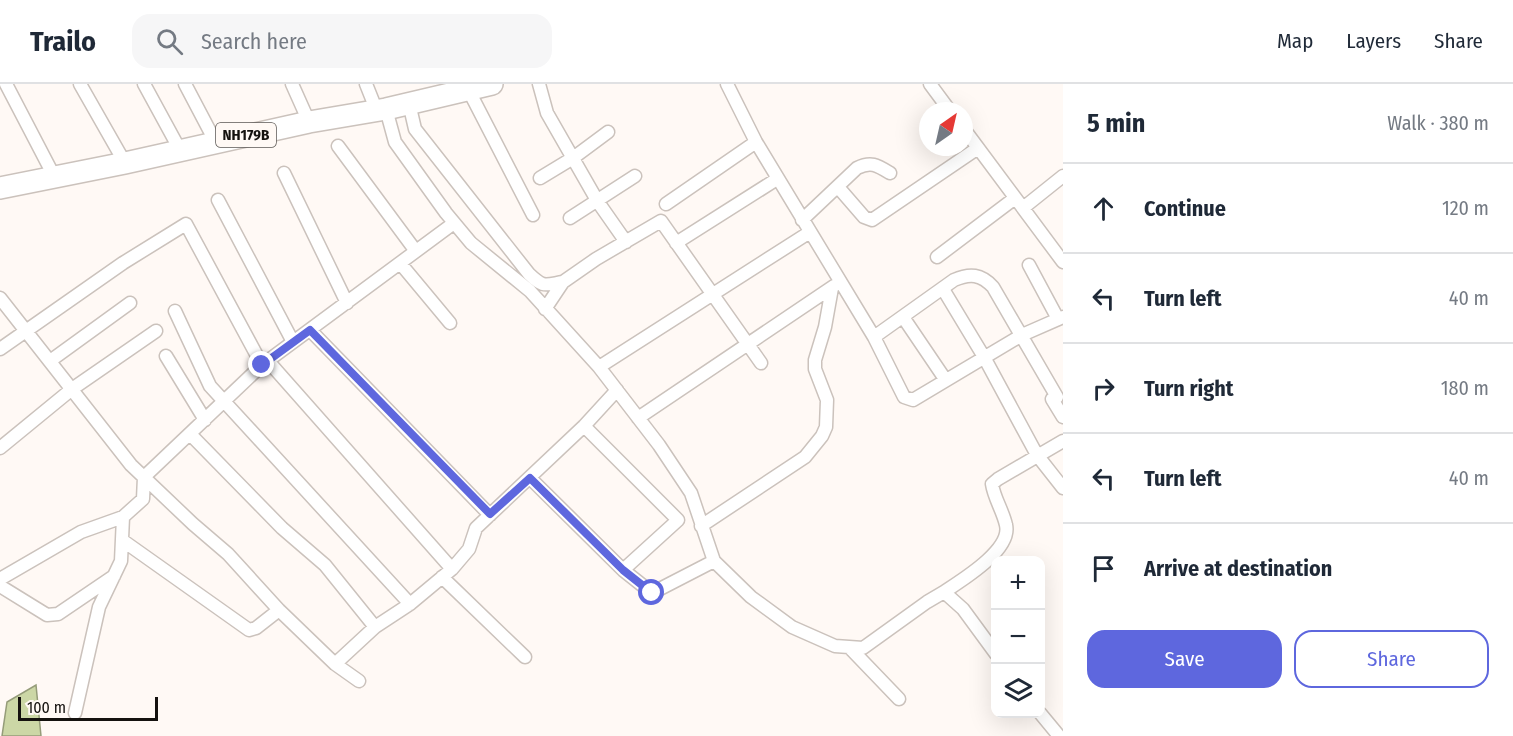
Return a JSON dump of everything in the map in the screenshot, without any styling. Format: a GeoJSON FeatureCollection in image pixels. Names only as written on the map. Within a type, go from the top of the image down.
{"type":"FeatureCollection","features":[{"type":"Feature","properties":{"kind":"highway","name":"NH179B"},"geometry":{"type":"LineString","coordinates":[[0,187],[55,178],[215,141],[409,103],[460,88],[492,84]]}},
{"type":"Feature","properties":{"kind":"street"},"geometry":{"type":"LineString","coordinates":[[6,84],[55,178]]}},
{"type":"Feature","properties":{"kind":"street"},"geometry":{"type":"LineString","coordinates":[[80,84],[124,163]]}},
{"type":"Feature","properties":{"kind":"street"},"geometry":{"type":"LineString","coordinates":[[144,84],[180,150]]}},
{"type":"Feature","properties":{"kind":"street"},"geometry":{"type":"LineString","coordinates":[[185,84],[215,141]]}},
{"type":"Feature","properties":{"kind":"street"},"geometry":{"type":"LineString","coordinates":[[292,84],[309,122]]}},
{"type":"Feature","properties":{"kind":"street"},"geometry":{"type":"LineString","coordinates":[[366,84],[381,109],[395,142],[454,223],[471,243],[530,291],[599,367],[638,418],[691,493],[714,561],[751,597],[792,627],[835,646],[863,648],[944,592],[998,550],[1006,537],[1007,528],[992,484],[998,478],[1063,441]]}},
{"type":"Feature","properties":{"kind":"street"},"geometry":{"type":"LineString","coordinates":[[539,84],[547,113],[598,202],[626,242]]}},
{"type":"Feature","properties":{"kind":"street"},"geometry":{"type":"LineString","coordinates":[[727,84],[756,142],[810,231],[836,285],[874,337],[904,397],[913,400],[1022,335],[1060,318],[1029,265]]}},
{"type":"Feature","properties":{"kind":"street"},"geometry":{"type":"LineString","coordinates":[[930,84],[943,102]]}},
{"type":"Feature","properties":{"kind":"street"},"geometry":{"type":"LineString","coordinates":[[460,88],[533,215]]}},
{"type":"Feature","properties":{"kind":"street"},"geometry":{"type":"LineString","coordinates":[[409,103],[415,129],[529,274],[540,284],[563,282]]}},
{"type":"Feature","properties":{"kind":"street"},"geometry":{"type":"LineString","coordinates":[[540,178],[573,158],[608,132]]}},
{"type":"Feature","properties":{"kind":"street"},"geometry":{"type":"LineString","coordinates":[[973,141],[1063,262]]}},
{"type":"Feature","properties":{"kind":"street"},"geometry":{"type":"LineString","coordinates":[[666,204],[756,142]]}},
{"type":"Feature","properties":{"kind":"street"},"geometry":{"type":"LineString","coordinates":[[338,146],[415,250]]}},
{"type":"Feature","properties":{"kind":"street"},"geometry":{"type":"LineString","coordinates":[[838,187],[866,219],[872,220],[978,148]]}},
{"type":"Feature","properties":{"kind":"street"},"geometry":{"type":"LineString","coordinates":[[802,220],[864,164],[870,163],[890,173]]}},
{"type":"Feature","properties":{"kind":"street"},"geometry":{"type":"LineString","coordinates":[[284,173],[346,303]]}},
{"type":"Feature","properties":{"kind":"street"},"geometry":{"type":"LineString","coordinates":[[570,218],[635,176]]}},
{"type":"Feature","properties":{"kind":"street"},"geometry":{"type":"LineString","coordinates":[[1023,208],[1063,176]]}},
{"type":"Feature","properties":{"kind":"street"},"geometry":{"type":"LineString","coordinates":[[676,243],[777,179]]}},
{"type":"Feature","properties":{"kind":"street"},"geometry":{"type":"LineString","coordinates":[[937,257],[1015,198]]}},
{"type":"Feature","properties":{"kind":"street"},"geometry":{"type":"LineString","coordinates":[[218,200],[293,342]]}},
{"type":"Feature","properties":{"kind":"street"},"geometry":{"type":"LineString","coordinates":[[545,309],[563,282],[596,259],[661,222],[761,363]]}},
{"type":"Feature","properties":{"kind":"street"},"geometry":{"type":"LineString","coordinates":[[0,579],[81,532],[123,517],[143,499],[144,477],[265,363],[454,223]]}},
{"type":"Feature","properties":{"kind":"street"},"geometry":{"type":"LineString","coordinates":[[0,349],[123,263],[186,224],[265,363],[447,573],[525,657]]}},
{"type":"Feature","properties":{"kind":"street"},"geometry":{"type":"LineString","coordinates":[[599,367],[810,231]]}},
{"type":"Feature","properties":{"kind":"street"},"geometry":{"type":"LineString","coordinates":[[400,263],[450,323]]}},
{"type":"Feature","properties":{"kind":"street"},"geometry":{"type":"LineString","coordinates":[[874,337],[963,276],[981,277],[993,287],[1022,335],[1063,417]]}},
{"type":"Feature","properties":{"kind":"street"},"geometry":{"type":"LineString","coordinates":[[638,418],[836,285]]}},
{"type":"Feature","properties":{"kind":"street"},"geometry":{"type":"LineString","coordinates":[[701,526],[805,457],[822,436],[826,427],[827,400],[815,369],[815,360],[836,285]]}},
{"type":"Feature","properties":{"kind":"street"},"geometry":{"type":"LineString","coordinates":[[943,289],[984,357],[1036,455],[1063,488]]}},
{"type":"Feature","properties":{"kind":"street"},"geometry":{"type":"LineString","coordinates":[[0,298],[131,465],[228,554],[279,610],[335,664],[359,681]]}},
{"type":"Feature","properties":{"kind":"street"},"geometry":{"type":"LineString","coordinates":[[50,361],[130,303]]}},
{"type":"Feature","properties":{"kind":"street"},"geometry":{"type":"LineString","coordinates":[[175,311],[204,377],[223,402],[410,604]]}},
{"type":"Feature","properties":{"kind":"street"},"geometry":{"type":"LineString","coordinates":[[903,316],[945,379]]}},
{"type":"Feature","properties":{"kind":"street"},"geometry":{"type":"LineString","coordinates":[[310,330],[490,514]]}},
{"type":"Feature","properties":{"kind":"street"},"geometry":{"type":"LineString","coordinates":[[0,448],[72,389],[156,331]]}},
{"type":"Feature","properties":{"kind":"street"},"geometry":{"type":"LineString","coordinates":[[166,356],[205,420]]}},
{"type":"Feature","properties":{"kind":"street"},"geometry":{"type":"LineString","coordinates":[[335,664],[375,627],[410,604],[447,573],[469,549],[477,528],[490,514],[584,426],[617,390]]}},
{"type":"Feature","properties":{"kind":"street"},"geometry":{"type":"LineString","coordinates":[[584,426],[678,520],[623,570]]}},
{"type":"Feature","properties":{"kind":"street"},"geometry":{"type":"LineString","coordinates":[[190,434],[282,528],[324,565],[375,627]]}},
{"type":"Feature","properties":{"kind":"street"},"geometry":{"type":"LineString","coordinates":[[530,478],[623,570],[652,593],[714,561]]}},
{"type":"Feature","properties":{"kind":"street"},"geometry":{"type":"LineString","coordinates":[[75,713],[99,607],[121,561],[123,517]]}},
{"type":"Feature","properties":{"kind":"street"},"geometry":{"type":"LineString","coordinates":[[122,540],[249,630],[256,628],[279,610]]}},
{"type":"Feature","properties":{"kind":"street"},"geometry":{"type":"LineString","coordinates":[[0,586],[46,615],[58,614],[114,576]]}},
{"type":"Feature","properties":{"kind":"street"},"geometry":{"type":"LineString","coordinates":[[944,592],[963,609],[991,647]]}},
{"type":"Feature","properties":{"kind":"street"},"geometry":{"type":"LineString","coordinates":[[850,648],[899,699]]}},
{"type":"Feature","properties":{"kind":"street"},"geometry":{"type":"LineString","coordinates":[[1045,717],[1059,736]]}},
{"type":"Feature","properties":{"kind":"shaded area"},"geometry":{"type":"Polygon","coordinates":[[[36,685],[41,736],[2,736],[7,702],[36,685]]]}},
{"type":"Feature","properties":{"kind":"route"},"geometry":{"type":"LineString","coordinates":[[262,365],[310,330],[490,514],[530,478],[623,570],[652,593]]}}]}
